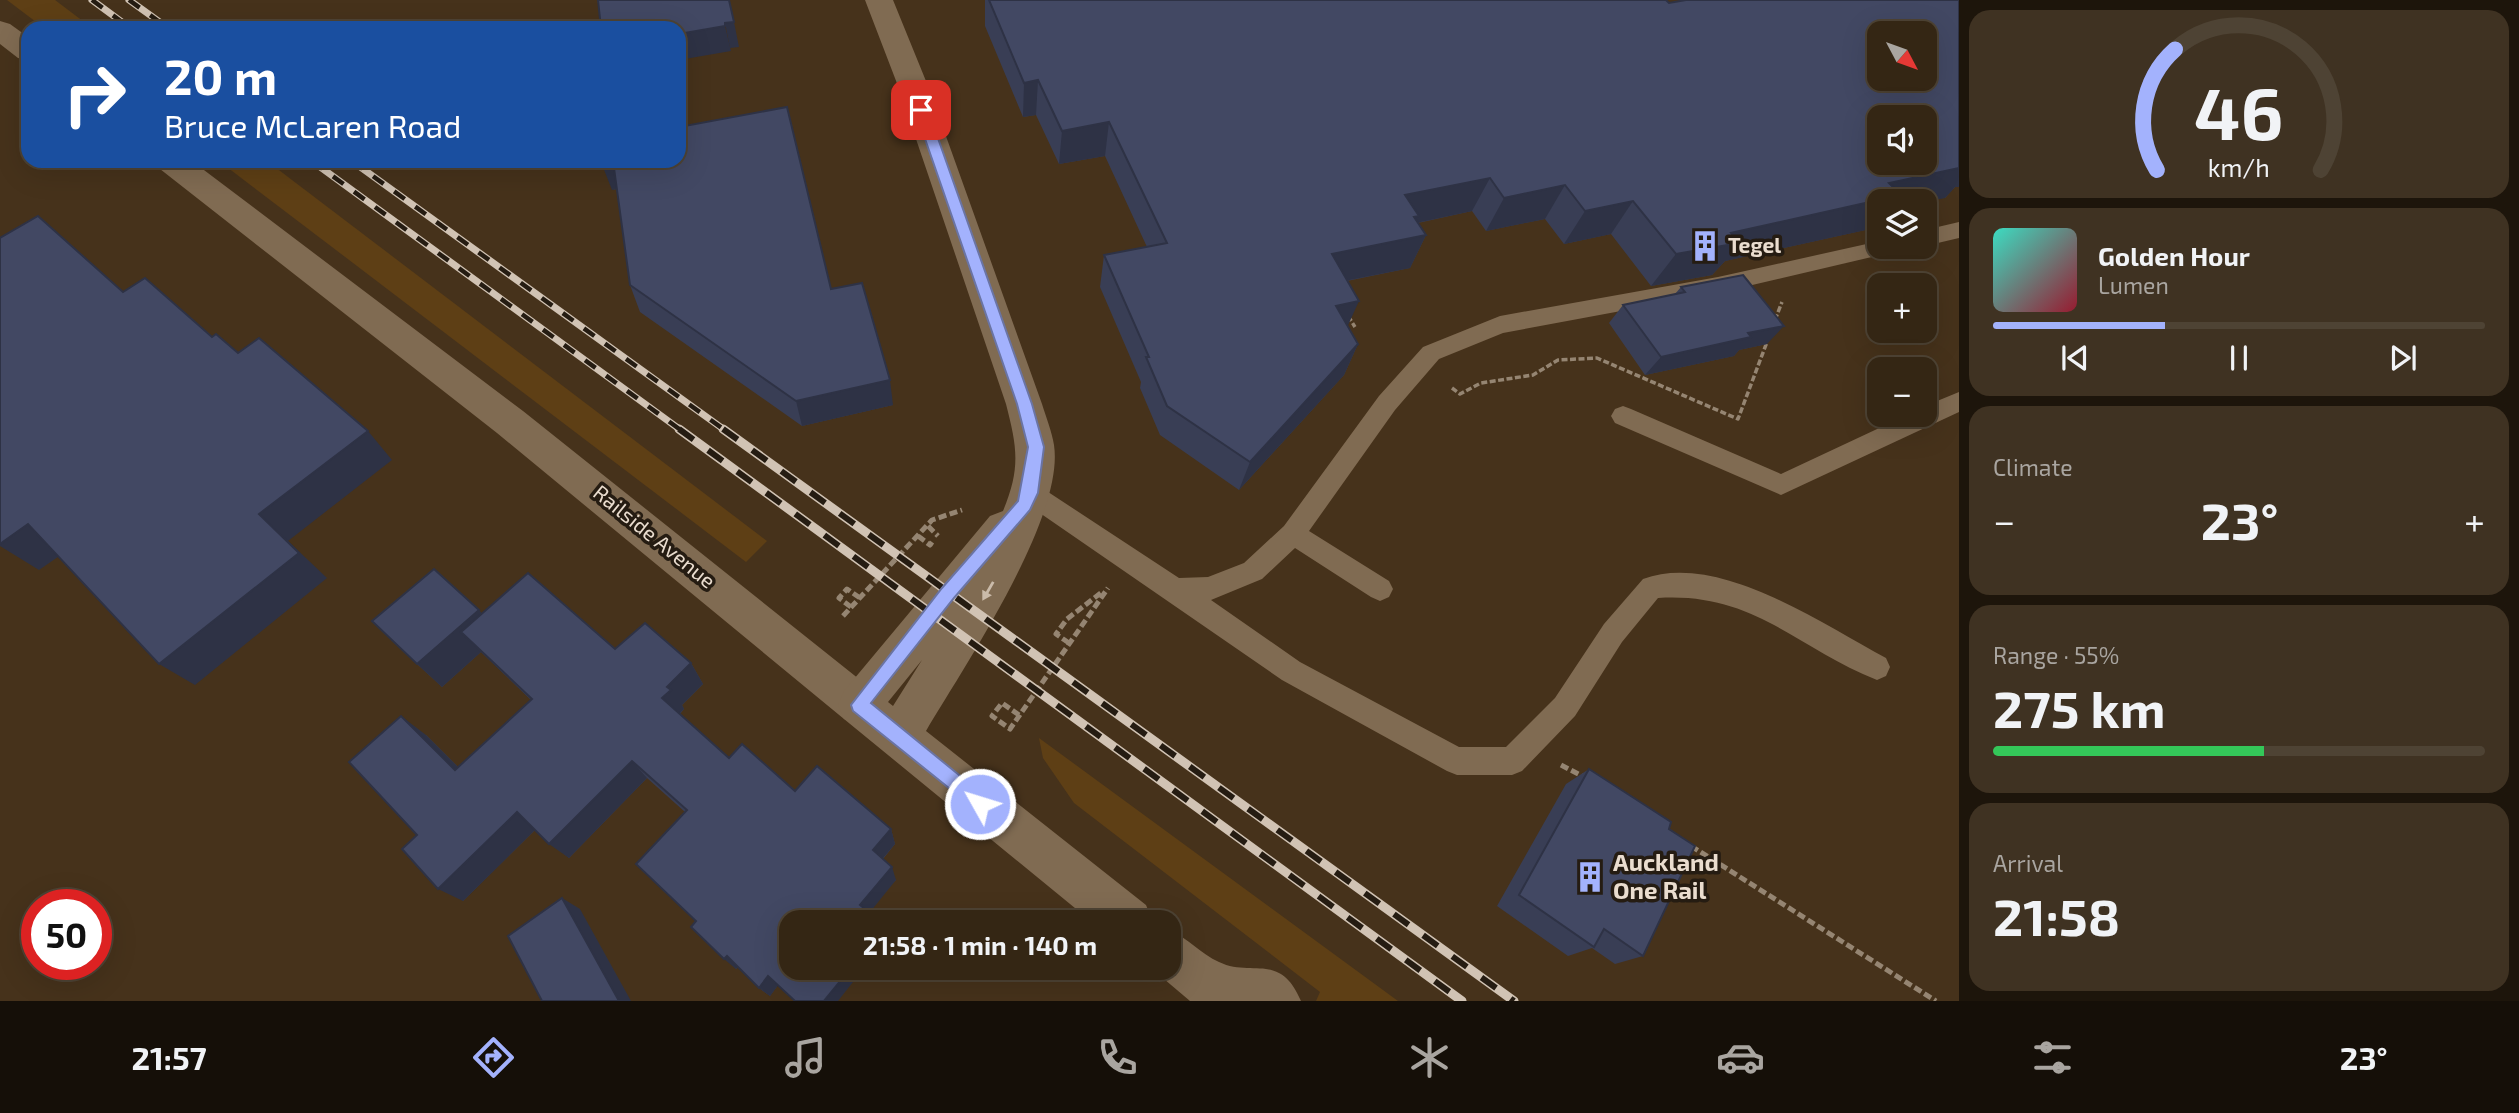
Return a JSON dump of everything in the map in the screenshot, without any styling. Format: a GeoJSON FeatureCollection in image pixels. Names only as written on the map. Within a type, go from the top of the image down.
{"type":"FeatureCollection","features":[{"type":"Feature","properties":{"kind":"main road"},"geometry":{"type":"LineString","coordinates":[[879,0],[913,86],[1024,404],[1036,447],[1027,499],[997,576],[898,737]]}},
{"type":"Feature","properties":{"kind":"main road"},"geometry":{"type":"LineString","coordinates":[[0,30],[21,46]]}},
{"type":"Feature","properties":{"kind":"main road","name":"Railside Avenue"},"geometry":{"type":"LineString","coordinates":[[180,168],[520,430],[1114,910]]}},
{"type":"Feature","properties":{"kind":"main road"},"geometry":{"type":"LineString","coordinates":[[859,705],[1027,499]]}},
{"type":"Feature","properties":{"kind":"main road"},"geometry":{"type":"LineString","coordinates":[[1181,965],[1213,993],[1266,993],[1276,1001]]}},
{"type":"Feature","properties":{"kind":"lane"},"geometry":{"type":"LineString","coordinates":[[1937,235],[1959,230]]}},
{"type":"Feature","properties":{"kind":"lane"},"geometry":{"type":"LineString","coordinates":[[1176,590],[1209,589],[1253,571],[1293,534],[1387,403],[1431,353],[1500,325],[1718,285],[1867,251]]}},
{"type":"Feature","properties":{"kind":"lane"},"geometry":{"type":"LineString","coordinates":[[1623,416],[1781,485],[1959,401]]}},
{"type":"Feature","properties":{"kind":"lane"},"geometry":{"type":"LineString","coordinates":[[1027,499],[1176,590],[1291,671],[1457,761],[1512,761],[1565,707],[1613,633],[1653,587],[1699,585],[1735,596],[1764,607],[1877,667]]}},
{"type":"Feature","properties":{"kind":"lane"},"geometry":{"type":"LineString","coordinates":[[1293,534],[1380,589]]}},
{"type":"Feature","properties":{"kind":"path"},"geometry":{"type":"LineString","coordinates":[[1774,322],[1783,298]]}},
{"type":"Feature","properties":{"kind":"path"},"geometry":{"type":"LineString","coordinates":[[1340,304],[1355,327]]}},
{"type":"Feature","properties":{"kind":"path"},"geometry":{"type":"LineString","coordinates":[[1452,388],[1460,394],[1481,383],[1534,375],[1558,360],[1597,358],[1738,419],[1770,334]]}},
{"type":"Feature","properties":{"kind":"path"},"geometry":{"type":"LineString","coordinates":[[843,616],[932,520],[961,510]]}},
{"type":"Feature","properties":{"kind":"path"},"geometry":{"type":"LineString","coordinates":[[918,536],[930,545],[940,534],[928,526]]}},
{"type":"Feature","properties":{"kind":"path"},"geometry":{"type":"LineString","coordinates":[[1019,715],[1002,703],[992,716],[1010,729],[1108,587],[1067,619],[1056,634],[1069,643]]}},
{"type":"Feature","properties":{"kind":"path"},"geometry":{"type":"LineString","coordinates":[[851,607],[839,598],[848,589],[859,598]]}},
{"type":"Feature","properties":{"kind":"path"},"geometry":{"type":"LineString","coordinates":[[1512,761],[1567,766],[1589,780]]}},
{"type":"Feature","properties":{"kind":"path"},"geometry":{"type":"LineString","coordinates":[[1688,844],[1936,1001]]}},
{"type":"Feature","properties":{"kind":"shaded area"},"geometry":{"type":"Polygon","coordinates":[[[7,0],[55,0],[83,21],[35,21],[7,0]]]}},
{"type":"Feature","properties":{"kind":"shaded area"},"geometry":{"type":"Polygon","coordinates":[[[228,168],[276,168],[767,541],[746,562],[228,168]]]}},
{"type":"Feature","properties":{"kind":"shaded area"},"geometry":{"type":"Polygon","coordinates":[[[1039,738],[1398,1001],[1316,1001],[1320,992],[1074,803],[1043,758],[1039,738]]]}},
{"type":"Feature","properties":{"kind":"building"},"geometry":{"type":"Polygon","coordinates":[[[598,0],[729,0],[734,22],[686,33],[686,21],[600,21],[598,0]]]}},
{"type":"Feature","properties":{"kind":"building","name":"Tegel"},"geometry":{"type":"Polygon","coordinates":[[[989,0],[1666,0],[1669,3],[1686,0],[1959,0],[1959,168],[1937,173],[1937,105],[1867,105],[1867,175],[1926,175],[1889,183],[1895,189],[1867,189],[1867,203],[1731,233],[1739,243],[1676,254],[1633,201],[1585,211],[1565,185],[1504,198],[1490,178],[1405,195],[1419,216],[1414,217],[1426,235],[1332,254],[1359,301],[1336,306],[1358,344],[1250,462],[1167,406],[1146,357],[1149,357],[1104,255],[1167,243],[1109,122],[1062,131],[1038,80],[1024,83],[989,0]]]}},
{"type":"Feature","properties":{"kind":"building"},"geometry":{"type":"Polygon","coordinates":[[[787,107],[831,289],[862,283],[890,380],[796,401],[630,285],[614,168],[686,168],[686,126],[787,107]]]}},
{"type":"Feature","properties":{"kind":"building"},"geometry":{"type":"Polygon","coordinates":[[[38,216],[123,292],[145,278],[212,337],[216,334],[238,353],[259,338],[368,431],[259,514],[299,553],[159,664],[28,524],[0,544],[0,238],[38,216]]]}},
{"type":"Feature","properties":{"kind":"building"},"geometry":{"type":"Polygon","coordinates":[[[1743,275],[1784,326],[1748,333],[1751,337],[1661,357],[1623,305],[1685,292],[1681,287],[1743,275]]]}},
{"type":"Feature","properties":{"kind":"building"},"geometry":{"type":"Polygon","coordinates":[[[434,569],[479,610],[417,664],[372,621],[434,569]]]}},
{"type":"Feature","properties":{"kind":"building"},"geometry":{"type":"Polygon","coordinates":[[[528,573],[615,649],[645,623],[691,663],[667,687],[671,690],[662,698],[729,758],[742,744],[795,791],[817,766],[891,829],[873,850],[892,867],[860,905],[866,910],[779,910],[779,980],[841,980],[824,1001],[795,1001],[768,976],[759,988],[727,956],[724,959],[691,927],[696,921],[636,864],[687,810],[632,761],[549,844],[517,812],[438,889],[402,849],[417,835],[349,762],[401,716],[455,770],[532,699],[461,632],[528,573]]]}},
{"type":"Feature","properties":{"kind":"building","name":"Auckland One Rail"},"geometry":{"type":"Polygon","coordinates":[[[1589,769],[1671,822],[1669,829],[1695,846],[1643,956],[1604,929],[1594,947],[1519,895],[1589,769]]]}},
{"type":"Feature","properties":{"kind":"building"},"geometry":{"type":"Polygon","coordinates":[[[562,898],[619,1001],[542,1001],[508,936],[562,898]]]}},
{"type":"Feature","properties":{"kind":"railway"},"geometry":{"type":"LineString","coordinates":[[92,0],[120,21]]}},
{"type":"Feature","properties":{"kind":"railway"},"geometry":{"type":"LineString","coordinates":[[129,0],[158,21]]}},
{"type":"Feature","properties":{"kind":"railway"},"geometry":{"type":"LineString","coordinates":[[322,168],[682,431]]}},
{"type":"Feature","properties":{"kind":"railway"},"geometry":{"type":"LineString","coordinates":[[362,168],[726,431]]}},
{"type":"Feature","properties":{"kind":"railway"},"geometry":{"type":"LineString","coordinates":[[679,429],[1462,1001]]}},
{"type":"Feature","properties":{"kind":"railway"},"geometry":{"type":"LineString","coordinates":[[723,429],[1514,1001]]}},
{"type":"Feature","properties":{"kind":"place","name":"Tegel"},"geometry":{"type":"Point","coordinates":[1705,246]}},
{"type":"Feature","properties":{"kind":"place","name":"Auckland One Rail"},"geometry":{"type":"Point","coordinates":[1590,877]}},
{"type":"Feature","properties":{"kind":"route"},"geometry":{"type":"LineString","coordinates":[[921,110],[1024,404],[1036,447],[1030,493],[1024,506],[948,593],[859,705],[980,804]]}}]}
